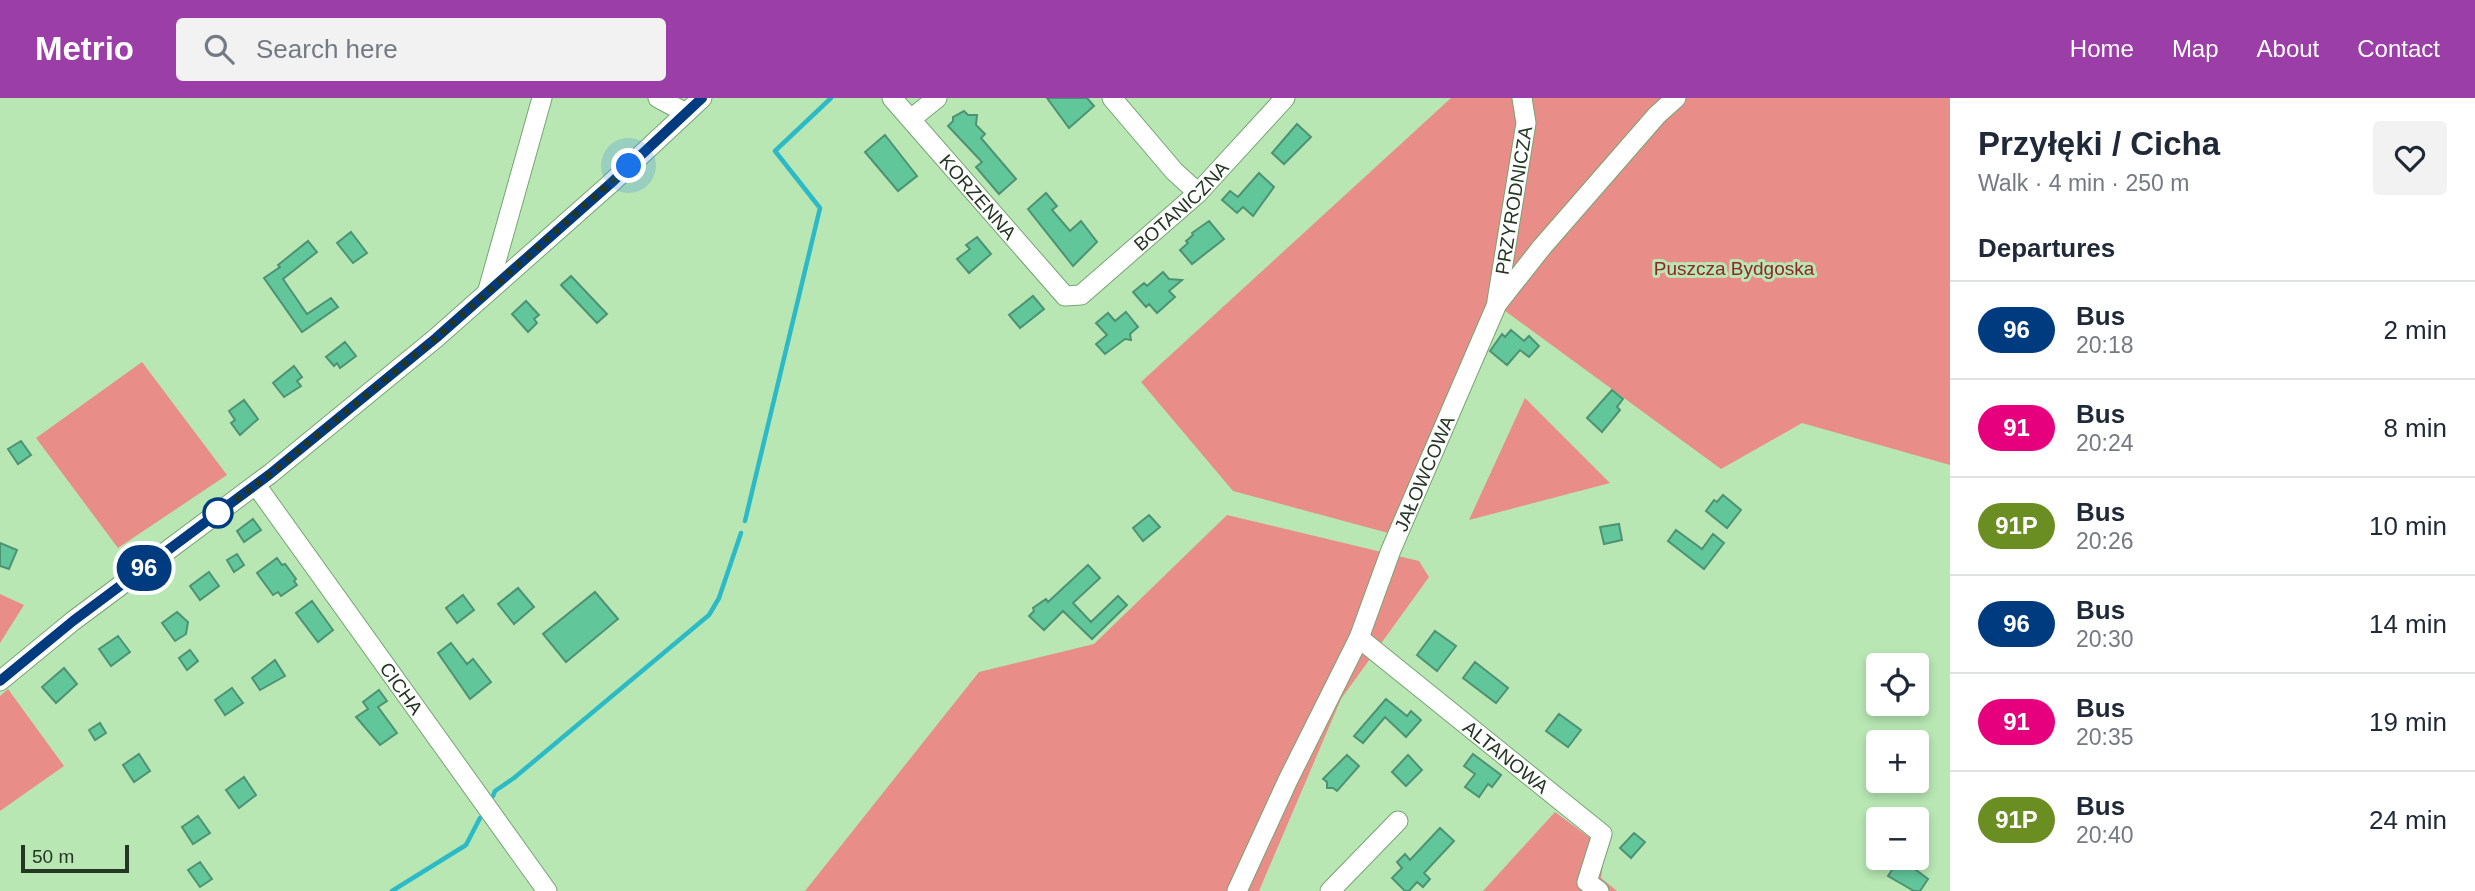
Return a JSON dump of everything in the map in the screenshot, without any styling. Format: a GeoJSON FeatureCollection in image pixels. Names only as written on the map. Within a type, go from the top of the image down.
{"type":"FeatureCollection","features":[{"type":"Feature","properties":{"kind":"street"},"geometry":{"type":"LineString","coordinates":[[487,291],[542,98]]}},
{"type":"Feature","properties":{"kind":"street"},"geometry":{"type":"LineString","coordinates":[[658,98],[686,113]]}},
{"type":"Feature","properties":{"kind":"street"},"geometry":{"type":"LineString","coordinates":[[0,681],[73,621],[256,485],[436,338],[610,184],[702,98]]}},
{"type":"Feature","properties":{"kind":"street","name":"KORZENNA"},"geometry":{"type":"LineString","coordinates":[[892,98],[1065,296]]}},
{"type":"Feature","properties":{"kind":"street"},"geometry":{"type":"LineString","coordinates":[[911,119],[937,98]]}},
{"type":"Feature","properties":{"kind":"street"},"geometry":{"type":"LineString","coordinates":[[1112,98],[1174,171],[1198,193]]}},
{"type":"Feature","properties":{"kind":"street","name":"BOTANICZNA"},"geometry":{"type":"LineString","coordinates":[[1065,296],[1081,295],[1198,193],[1285,98]]}},
{"type":"Feature","properties":{"kind":"street","name":"PRZYRODNICZA"},"geometry":{"type":"LineString","coordinates":[[1497,304],[1525,123],[1522,98]]}},
{"type":"Feature","properties":{"kind":"street","name":"JAŁOWCOWA"},"geometry":{"type":"LineString","coordinates":[[1237,891],[1288,779],[1359,638],[1391,550],[1497,304],[1542,247],[1639,135],[1676,98]]}},
{"type":"Feature","properties":{"kind":"street","name":"CICHA"},"geometry":{"type":"LineString","coordinates":[[256,485],[547,891]]}},
{"type":"Feature","properties":{"kind":"street","name":"ALTANOWA"},"geometry":{"type":"LineString","coordinates":[[1359,638],[1602,834],[1587,882],[1599,891]]}},
{"type":"Feature","properties":{"kind":"street"},"geometry":{"type":"LineString","coordinates":[[1330,891],[1398,821]]}},
{"type":"Feature","properties":{"kind":"green space","name":"Puszcza Bydgoska"},"geometry":{"type":"Polygon","coordinates":[[[1451,98],[1950,98],[1950,465],[1802,423],[1721,469],[1497,305],[1392,534],[1233,491],[1141,382],[1451,98]]]}},
{"type":"Feature","properties":{"kind":"green space"},"geometry":{"type":"Polygon","coordinates":[[[142,362],[227,475],[118,548],[36,438],[142,362]]]}},
{"type":"Feature","properties":{"kind":"green space"},"geometry":{"type":"Polygon","coordinates":[[[1525,398],[1610,483],[1469,520],[1525,398]]]}},
{"type":"Feature","properties":{"kind":"green space"},"geometry":{"type":"Polygon","coordinates":[[[1227,515],[1419,561],[1429,577],[1341,699],[1259,891],[805,891],[979,672],[1094,644],[1227,515]]]}},
{"type":"Feature","properties":{"kind":"green space"},"geometry":{"type":"Polygon","coordinates":[[[0,594],[24,605],[0,643],[0,594]]]}},
{"type":"Feature","properties":{"kind":"green space"},"geometry":{"type":"Polygon","coordinates":[[[8,689],[64,766],[0,811],[0,696],[8,689]]]}},
{"type":"Feature","properties":{"kind":"green space"},"geometry":{"type":"Polygon","coordinates":[[[1555,812],[1605,849],[1601,878],[1617,891],[1483,891],[1555,812]]]}},
{"type":"Feature","properties":{"kind":"building"},"geometry":{"type":"Polygon","coordinates":[[[1047,98],[1087,98],[1094,106],[1069,128],[1047,98]]]}},
{"type":"Feature","properties":{"kind":"building"},"geometry":{"type":"Polygon","coordinates":[[[964,111],[968,115],[977,115],[976,125],[985,134],[981,138],[1016,179],[999,194],[976,167],[982,162],[948,126],[953,117],[964,111]]]}},
{"type":"Feature","properties":{"kind":"building"},"geometry":{"type":"Polygon","coordinates":[[[1297,124],[1311,137],[1284,164],[1272,153],[1297,124]]]}},
{"type":"Feature","properties":{"kind":"building"},"geometry":{"type":"Polygon","coordinates":[[[885,135],[917,176],[898,191],[865,152],[885,135]]]}},
{"type":"Feature","properties":{"kind":"building"},"geometry":{"type":"Polygon","coordinates":[[[1259,173],[1274,187],[1253,216],[1243,207],[1237,213],[1222,200],[1230,191],[1238,197],[1259,173]]]}},
{"type":"Feature","properties":{"kind":"building"},"geometry":{"type":"Polygon","coordinates":[[[1046,193],[1057,206],[1052,210],[1070,231],[1081,221],[1097,242],[1073,266],[1028,209],[1046,193]]]}},
{"type":"Feature","properties":{"kind":"building"},"geometry":{"type":"Polygon","coordinates":[[[1209,221],[1224,239],[1192,264],[1180,250],[1188,243],[1186,241],[1192,233],[1209,221]]]}},
{"type":"Feature","properties":{"kind":"building"},"geometry":{"type":"Polygon","coordinates":[[[351,232],[367,253],[353,263],[337,243],[351,232]]]}},
{"type":"Feature","properties":{"kind":"building"},"geometry":{"type":"Polygon","coordinates":[[[977,237],[991,254],[969,273],[957,259],[970,249],[966,245],[977,237]]]}},
{"type":"Feature","properties":{"kind":"building"},"geometry":{"type":"Polygon","coordinates":[[[308,241],[317,252],[283,279],[307,314],[331,298],[338,307],[302,332],[264,278],[308,241]]]}},
{"type":"Feature","properties":{"kind":"building"},"geometry":{"type":"Polygon","coordinates":[[[1163,272],[1169,279],[1182,280],[1169,291],[1175,297],[1157,313],[1149,304],[1146,307],[1133,292],[1144,283],[1147,286],[1163,272]]]}},
{"type":"Feature","properties":{"kind":"building"},"geometry":{"type":"Polygon","coordinates":[[[571,276],[607,314],[597,323],[561,285],[571,276]]]}},
{"type":"Feature","properties":{"kind":"building"},"geometry":{"type":"Polygon","coordinates":[[[1033,296],[1044,309],[1020,328],[1009,315],[1033,296]]]}},
{"type":"Feature","properties":{"kind":"building"},"geometry":{"type":"Polygon","coordinates":[[[526,301],[539,315],[534,319],[537,323],[528,332],[512,314],[526,301]]]}},
{"type":"Feature","properties":{"kind":"building"},"geometry":{"type":"Polygon","coordinates":[[[1126,312],[1138,327],[1130,334],[1131,340],[1125,339],[1105,354],[1096,344],[1107,335],[1096,323],[1108,313],[1115,321],[1126,312]]]}},
{"type":"Feature","properties":{"kind":"building"},"geometry":{"type":"Polygon","coordinates":[[[1511,330],[1524,341],[1529,336],[1539,346],[1529,357],[1520,350],[1507,365],[1490,351],[1502,334],[1505,337],[1511,330]]]}},
{"type":"Feature","properties":{"kind":"building"},"geometry":{"type":"Polygon","coordinates":[[[345,342],[356,356],[340,368],[337,363],[334,366],[326,357],[345,342]]]}},
{"type":"Feature","properties":{"kind":"building"},"geometry":{"type":"Polygon","coordinates":[[[294,366],[302,377],[297,381],[301,386],[284,397],[273,383],[294,366]]]}},
{"type":"Feature","properties":{"kind":"building"},"geometry":{"type":"Polygon","coordinates":[[[1612,390],[1623,399],[1617,407],[1620,410],[1602,432],[1587,418],[1612,390]]]}},
{"type":"Feature","properties":{"kind":"building"},"geometry":{"type":"Polygon","coordinates":[[[244,400],[258,419],[240,435],[231,423],[235,420],[229,411],[244,400]]]}},
{"type":"Feature","properties":{"kind":"building"},"geometry":{"type":"Polygon","coordinates":[[[21,441],[31,455],[18,464],[8,449],[21,441]]]}},
{"type":"Feature","properties":{"kind":"building"},"geometry":{"type":"Polygon","coordinates":[[[1723,495],[1741,510],[1727,528],[1706,511],[1714,500],[1717,502],[1723,495]]]}},
{"type":"Feature","properties":{"kind":"building"},"geometry":{"type":"Polygon","coordinates":[[[1149,515],[1160,527],[1143,541],[1133,528],[1149,515]]]}},
{"type":"Feature","properties":{"kind":"building"},"geometry":{"type":"Polygon","coordinates":[[[253,519],[261,530],[244,542],[237,531],[253,519]]]}},
{"type":"Feature","properties":{"kind":"building"},"geometry":{"type":"Polygon","coordinates":[[[1619,524],[1622,540],[1604,544],[1600,527],[1619,524]]]}},
{"type":"Feature","properties":{"kind":"building"},"geometry":{"type":"Polygon","coordinates":[[[1676,530],[1702,549],[1713,534],[1724,543],[1704,569],[1668,541],[1676,530]]]}},
{"type":"Feature","properties":{"kind":"building"},"geometry":{"type":"Polygon","coordinates":[[[0,543],[17,550],[9,569],[0,566],[0,543]]]}},
{"type":"Feature","properties":{"kind":"building"},"geometry":{"type":"Polygon","coordinates":[[[237,554],[244,565],[234,572],[227,560],[237,554]]]}},
{"type":"Feature","properties":{"kind":"building"},"geometry":{"type":"Polygon","coordinates":[[[277,558],[282,565],[285,564],[296,579],[294,581],[297,585],[281,596],[278,592],[273,595],[257,573],[277,558]]]}},
{"type":"Feature","properties":{"kind":"building"},"geometry":{"type":"Polygon","coordinates":[[[1088,565],[1100,578],[1073,603],[1091,622],[1118,596],[1127,605],[1092,639],[1063,611],[1044,630],[1029,616],[1034,611],[1033,608],[1046,599],[1048,602],[1088,565]]]}},
{"type":"Feature","properties":{"kind":"building"},"geometry":{"type":"Polygon","coordinates":[[[209,572],[219,586],[200,600],[190,586],[209,572]]]}},
{"type":"Feature","properties":{"kind":"building"},"geometry":{"type":"Polygon","coordinates":[[[518,588],[534,607],[514,624],[498,604],[518,588]]]}},
{"type":"Feature","properties":{"kind":"building"},"geometry":{"type":"Polygon","coordinates":[[[595,592],[618,619],[566,662],[543,634],[595,592]]]}},
{"type":"Feature","properties":{"kind":"building"},"geometry":{"type":"Polygon","coordinates":[[[463,595],[474,610],[457,623],[446,608],[463,595]]]}},
{"type":"Feature","properties":{"kind":"building"},"geometry":{"type":"Polygon","coordinates":[[[312,601],[333,630],[318,642],[296,613],[312,601]]]}},
{"type":"Feature","properties":{"kind":"building"},"geometry":{"type":"Polygon","coordinates":[[[177,612],[188,622],[186,634],[175,641],[162,623],[177,612]]]}},
{"type":"Feature","properties":{"kind":"building"},"geometry":{"type":"Polygon","coordinates":[[[1435,631],[1456,646],[1437,671],[1417,655],[1435,631]]]}},
{"type":"Feature","properties":{"kind":"building"},"geometry":{"type":"Polygon","coordinates":[[[118,636],[130,652],[111,666],[99,649],[118,636]]]}},
{"type":"Feature","properties":{"kind":"building"},"geometry":{"type":"Polygon","coordinates":[[[451,643],[467,664],[473,659],[491,682],[470,699],[438,653],[451,643]]]}},
{"type":"Feature","properties":{"kind":"building"},"geometry":{"type":"Polygon","coordinates":[[[190,650],[198,661],[187,670],[179,658],[190,650]]]}},
{"type":"Feature","properties":{"kind":"building"},"geometry":{"type":"Polygon","coordinates":[[[275,660],[285,676],[260,690],[252,678],[275,660]]]}},
{"type":"Feature","properties":{"kind":"building"},"geometry":{"type":"Polygon","coordinates":[[[1475,662],[1508,688],[1496,703],[1463,678],[1475,662]]]}},
{"type":"Feature","properties":{"kind":"building"},"geometry":{"type":"Polygon","coordinates":[[[64,668],[77,684],[56,703],[42,687],[64,668]]]}},
{"type":"Feature","properties":{"kind":"building"},"geometry":{"type":"Polygon","coordinates":[[[232,688],[243,703],[225,715],[215,700],[232,688]]]}},
{"type":"Feature","properties":{"kind":"building"},"geometry":{"type":"Polygon","coordinates":[[[379,690],[387,701],[378,707],[397,733],[380,745],[356,717],[368,709],[363,702],[379,690]]]}},
{"type":"Feature","properties":{"kind":"building"},"geometry":{"type":"Polygon","coordinates":[[[1386,699],[1407,716],[1411,711],[1421,720],[1406,737],[1385,717],[1363,743],[1354,736],[1386,699]]]}},
{"type":"Feature","properties":{"kind":"building"},"geometry":{"type":"Polygon","coordinates":[[[1559,714],[1581,730],[1568,747],[1546,731],[1559,714]]]}},
{"type":"Feature","properties":{"kind":"building"},"geometry":{"type":"Polygon","coordinates":[[[100,723],[106,733],[95,740],[89,730],[100,723]]]}},
{"type":"Feature","properties":{"kind":"building"},"geometry":{"type":"Polygon","coordinates":[[[139,754],[150,771],[134,782],[123,765],[139,754]]]}},
{"type":"Feature","properties":{"kind":"building"},"geometry":{"type":"Polygon","coordinates":[[[1473,754],[1501,775],[1492,787],[1488,784],[1479,797],[1465,787],[1475,774],[1464,766],[1473,754]]]}},
{"type":"Feature","properties":{"kind":"building"},"geometry":{"type":"Polygon","coordinates":[[[1347,755],[1359,766],[1337,791],[1327,788],[1327,782],[1323,779],[1347,755]]]}},
{"type":"Feature","properties":{"kind":"building"},"geometry":{"type":"Polygon","coordinates":[[[1408,755],[1422,770],[1406,786],[1392,772],[1408,755]]]}},
{"type":"Feature","properties":{"kind":"building"},"geometry":{"type":"Polygon","coordinates":[[[244,777],[256,795],[239,808],[226,790],[244,777]]]}},
{"type":"Feature","properties":{"kind":"building"},"geometry":{"type":"Polygon","coordinates":[[[198,816],[210,833],[193,844],[182,827],[198,816]]]}},
{"type":"Feature","properties":{"kind":"building"},"geometry":{"type":"Polygon","coordinates":[[[1440,828],[1454,841],[1424,873],[1430,879],[1423,887],[1417,882],[1409,891],[1405,891],[1392,878],[1402,868],[1397,862],[1405,854],[1410,860],[1440,828]]]}},
{"type":"Feature","properties":{"kind":"building"},"geometry":{"type":"Polygon","coordinates":[[[1634,833],[1645,842],[1631,858],[1620,848],[1634,833]]]}},
{"type":"Feature","properties":{"kind":"building"},"geometry":{"type":"Polygon","coordinates":[[[200,862],[212,879],[200,887],[188,870],[200,862]]]}},
{"type":"Feature","properties":{"kind":"building"},"geometry":{"type":"Polygon","coordinates":[[[1892,870],[1916,870],[1928,879],[1920,891],[1914,891],[1888,876],[1892,870]]]}},
{"type":"Feature","properties":{"kind":"waterway"},"geometry":{"type":"LineString","coordinates":[[745,521],[820,208],[775,151],[831,98]]}},
{"type":"Feature","properties":{"kind":"waterway"},"geometry":{"type":"LineString","coordinates":[[493,796],[495,791],[709,615],[719,598],[741,533]]}},
{"type":"Feature","properties":{"kind":"waterway"},"geometry":{"type":"LineString","coordinates":[[392,891],[466,845],[480,818]]}},
{"type":"Feature","properties":{"kind":"bus line","name":"96"},"geometry":{"type":"LineString","coordinates":[[0,681],[73,621],[270,474],[436,338],[610,184],[702,98]]}},
{"type":"Feature","properties":{"kind":"route"},"geometry":{"type":"LineString","coordinates":[[218,513],[270,474],[436,338],[629,166]]}}]}
